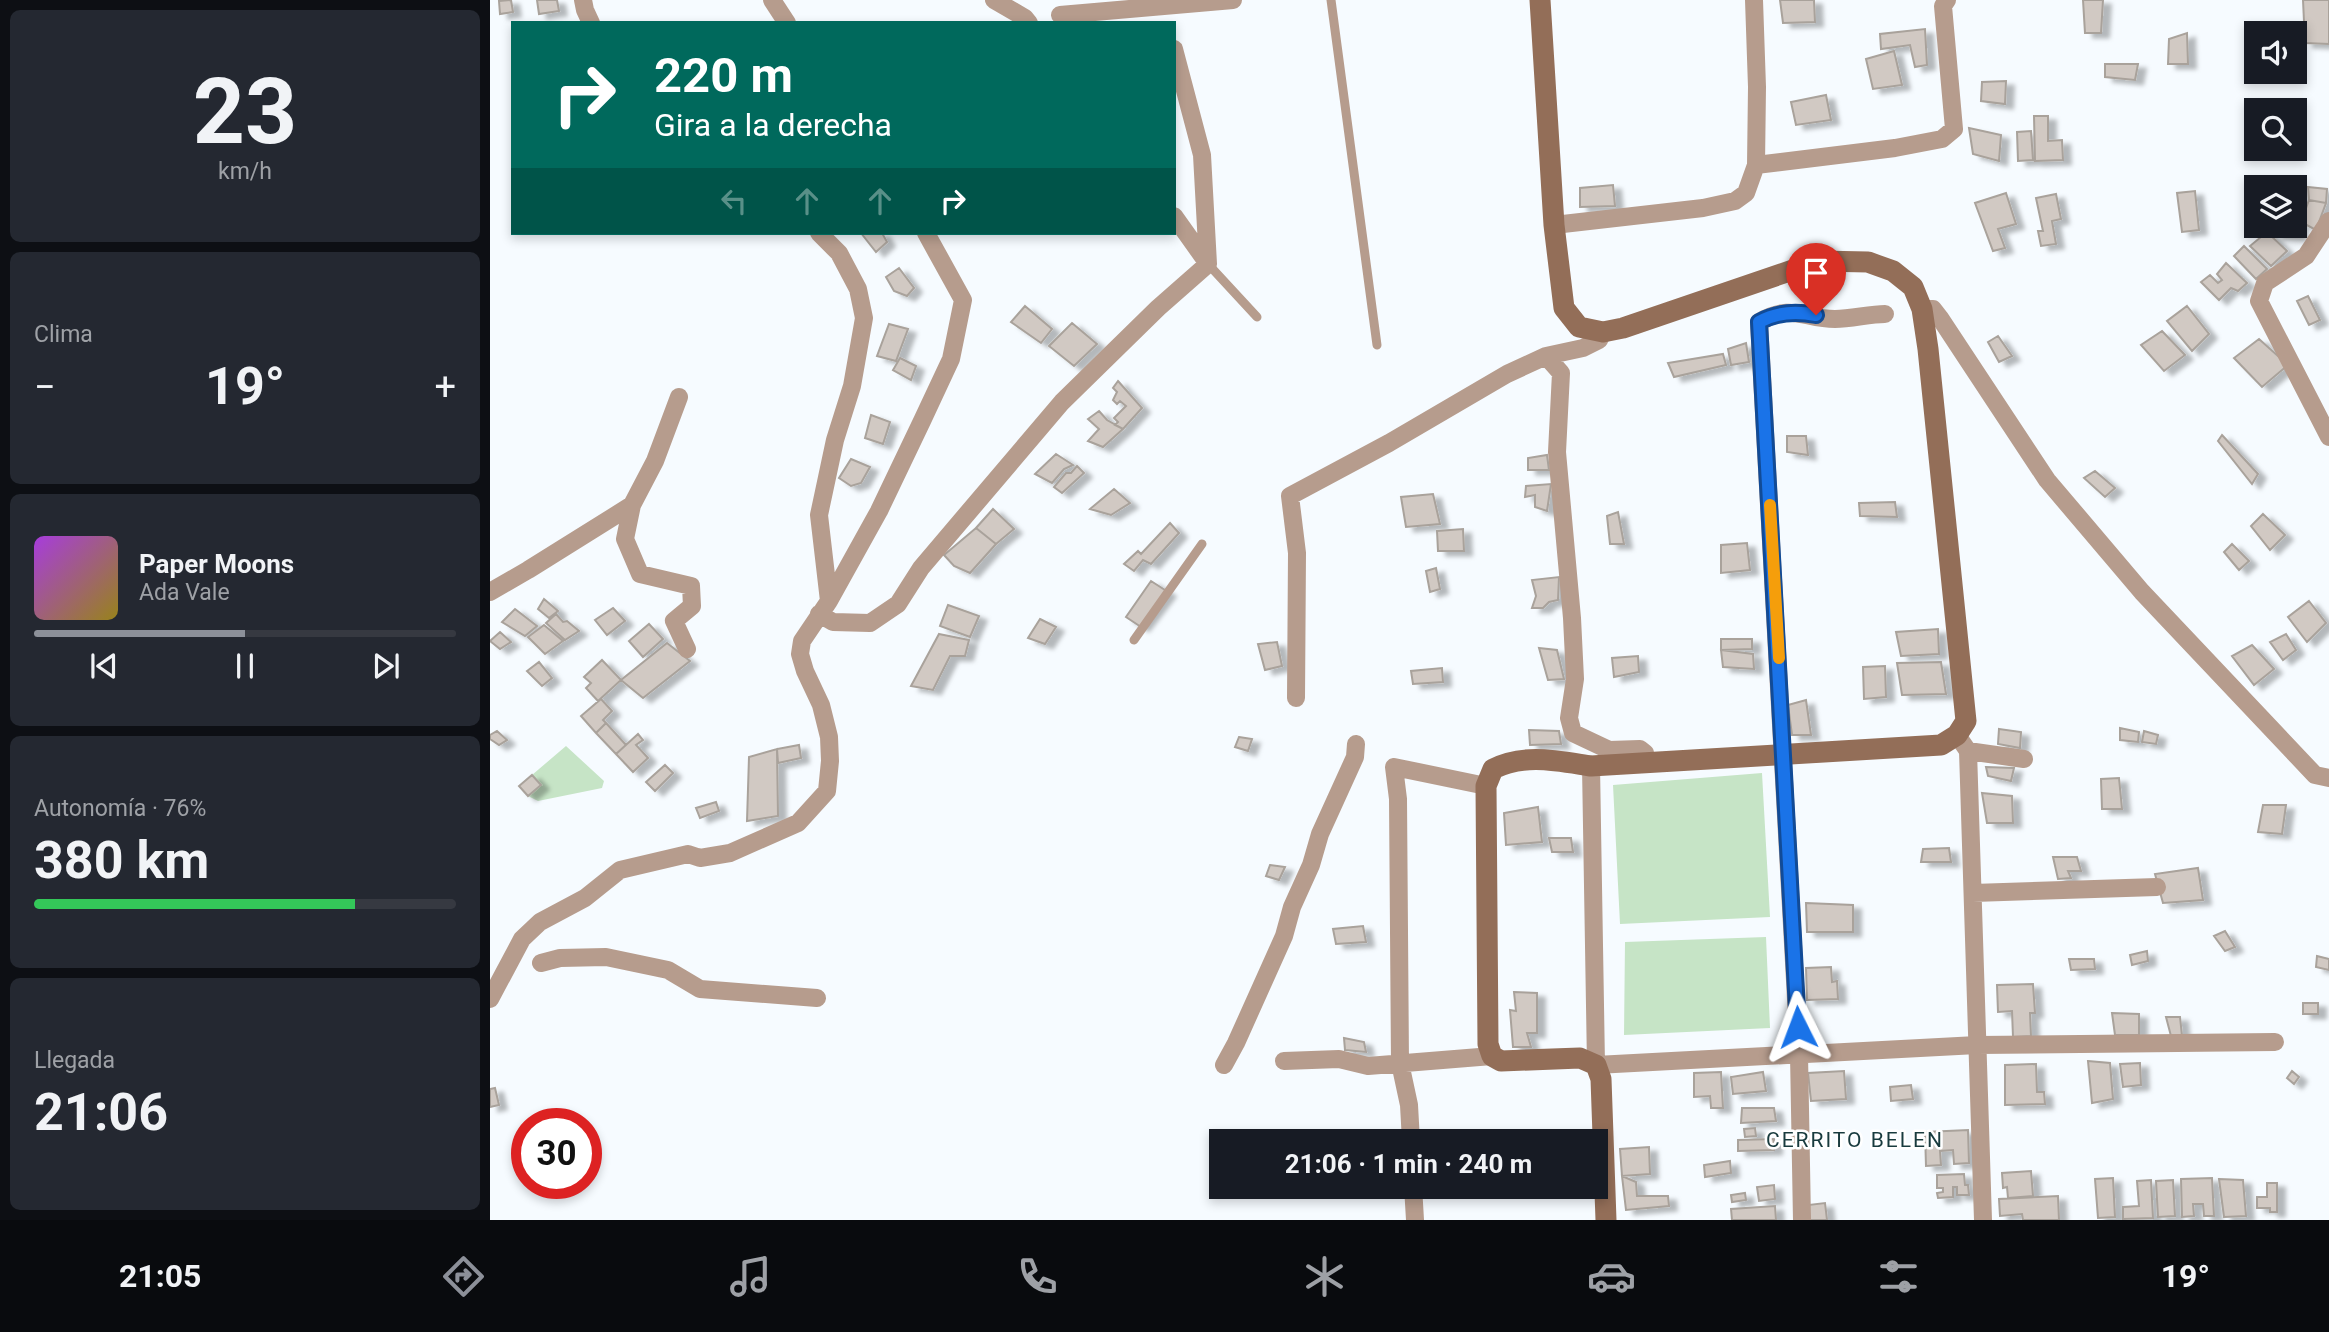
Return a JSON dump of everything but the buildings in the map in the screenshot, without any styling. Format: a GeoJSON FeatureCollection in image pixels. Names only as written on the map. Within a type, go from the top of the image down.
{"type":"FeatureCollection","features":[{"type":"Feature","properties":{"kind":"street"},"geometry":{"type":"LineString","coordinates":[[583,0],[591,21]]}},
{"type":"Feature","properties":{"kind":"street"},"geometry":{"type":"LineString","coordinates":[[772,0],[786,21]]}},
{"type":"Feature","properties":{"kind":"street"},"geometry":{"type":"LineString","coordinates":[[994,0],[1027,21]]}},
{"type":"Feature","properties":{"kind":"street"},"geometry":{"type":"LineString","coordinates":[[1060,15],[1105,6],[1165,14],[1233,0]]}},
{"type":"Feature","properties":{"kind":"street"},"geometry":{"type":"LineString","coordinates":[[1540,0],[1554,225],[1564,308],[1579,327],[1603,332],[1623,328],[1819,261],[1868,262],[1893,271],[1913,287],[1922,309],[1966,721],[1963,743],[1973,893],[1983,1220]]}},
{"type":"Feature","properties":{"kind":"street"},"geometry":{"type":"LineString","coordinates":[[1554,225],[1703,208],[1735,201],[1746,193],[1756,165],[1754,0]]}},
{"type":"Feature","properties":{"kind":"street"},"geometry":{"type":"LineString","coordinates":[[1756,165],[1895,148],[1942,139],[1954,129],[1943,6],[1947,0]]}},
{"type":"Feature","properties":{"kind":"street"},"geometry":{"type":"LineString","coordinates":[[1176,57],[1202,155],[1205,235],[1209,264]]}},
{"type":"Feature","properties":{"kind":"street"},"geometry":{"type":"LineString","coordinates":[[1176,219],[1209,264]]}},
{"type":"Feature","properties":{"kind":"street"},"geometry":{"type":"LineString","coordinates":[[2329,221],[2306,256],[2265,284],[2259,301],[2329,438]]}},
{"type":"Feature","properties":{"kind":"street"},"geometry":{"type":"LineString","coordinates":[[821,235],[839,253],[858,289],[864,318],[852,386],[835,440],[819,515],[827,612]]}},
{"type":"Feature","properties":{"kind":"street"},"geometry":{"type":"LineString","coordinates":[[490,999],[522,939],[540,922],[585,898],[620,870],[688,854],[700,858],[730,853],[798,823],[827,791],[829,737],[821,705],[800,654],[802,641],[827,612],[879,511],[951,359],[963,300],[927,235]]}},
{"type":"Feature","properties":{"kind":"street"},"geometry":{"type":"LineString","coordinates":[[827,612],[870,623],[898,604],[921,569],[1062,402],[1158,308],[1209,264]]}},
{"type":"Feature","properties":{"kind":"street"},"geometry":{"type":"LineString","coordinates":[[1922,309],[1933,309],[1940,318],[2048,480],[2142,592],[2315,775],[2329,778]]}},
{"type":"Feature","properties":{"kind":"street"},"geometry":{"type":"LineString","coordinates":[[1802,1220],[1799,1054],[1759,322],[1771,316],[1799,312],[1833,319],[1885,314]]}},
{"type":"Feature","properties":{"kind":"street"},"geometry":{"type":"LineString","coordinates":[[1296,698],[1297,553],[1290,496],[1389,443],[1507,374],[1546,355],[1583,348],[1599,340],[1603,332]]}},
{"type":"Feature","properties":{"kind":"street"},"geometry":{"type":"LineString","coordinates":[[1546,355],[1561,373],[1557,452],[1573,618],[1575,679],[1569,718],[1573,733],[1609,750],[1640,749],[1645,753],[1645,762]]}},
{"type":"Feature","properties":{"kind":"street"},"geometry":{"type":"LineString","coordinates":[[679,397],[655,461],[632,505],[625,539],[640,574],[691,586],[692,606],[674,621],[687,649]]}},
{"type":"Feature","properties":{"kind":"street"},"geometry":{"type":"LineString","coordinates":[[490,592],[632,505]]}},
{"type":"Feature","properties":{"kind":"street"},"geometry":{"type":"LineString","coordinates":[[1492,1056],[1488,1044],[1486,786],[1493,769],[1507,761],[1546,759],[1591,765],[1963,743],[2024,759]]}},
{"type":"Feature","properties":{"kind":"street"},"geometry":{"type":"LineString","coordinates":[[1224,1065],[1284,936],[1292,907],[1311,865],[1320,834],[1355,757],[1356,744]]}},
{"type":"Feature","properties":{"kind":"street"},"geometry":{"type":"LineString","coordinates":[[1591,765],[1596,1065],[1601,1079],[1605,1220]]}},
{"type":"Feature","properties":{"kind":"street"},"geometry":{"type":"LineString","coordinates":[[1410,1129],[1409,1105],[1400,1063],[1398,800],[1394,767],[1486,786]]}},
{"type":"Feature","properties":{"kind":"street"},"geometry":{"type":"LineString","coordinates":[[1973,893],[2157,887]]}},
{"type":"Feature","properties":{"kind":"street"},"geometry":{"type":"LineString","coordinates":[[541,963],[560,958],[606,957],[668,970],[700,989],[817,999]]}},
{"type":"Feature","properties":{"kind":"street"},"geometry":{"type":"LineString","coordinates":[[1284,1061],[1339,1059],[1368,1066],[1492,1056],[1501,1060],[1580,1058],[1596,1065],[1977,1045],[2275,1042]]}},
{"type":"Feature","properties":{"kind":"street"},"geometry":{"type":"LineString","coordinates":[[1414,1199],[1415,1220]]}},
{"type":"Feature","properties":{"kind":"lane"},"geometry":{"type":"LineString","coordinates":[[1331,0],[1377,345]]}},
{"type":"Feature","properties":{"kind":"lane"},"geometry":{"type":"LineString","coordinates":[[1209,264],[1257,317]]}},
{"type":"Feature","properties":{"kind":"lane"},"geometry":{"type":"LineString","coordinates":[[1135,640],[1202,544]]}},
{"type":"Feature","properties":{"kind":"green space"},"geometry":{"type":"Polygon","coordinates":[[[566,746],[604,781],[602,788],[538,801],[528,796],[540,785],[532,775],[566,746]]]}},
{"type":"Feature","properties":{"kind":"green space"},"geometry":{"type":"Polygon","coordinates":[[[1762,773],[1770,917],[1620,924],[1613,785],[1762,773]]]}},
{"type":"Feature","properties":{"kind":"green space"},"geometry":{"type":"Polygon","coordinates":[[[1766,937],[1770,1028],[1624,1035],[1625,942],[1766,937]]]}},
{"type":"Feature","properties":{"kind":"slow traffic"},"geometry":{"type":"LineString","coordinates":[[1770,505],[1779,658]]}},
{"type":"Feature","properties":{"kind":"district","name":"CERRITO BELEN"},"geometry":{"type":"Point","coordinates":[1855,1140]}},
{"type":"Feature","properties":{"kind":"route"},"geometry":{"type":"LineString","coordinates":[[1798,1027],[1759,322],[1771,316],[1799,312],[1816,315]]}}]}
